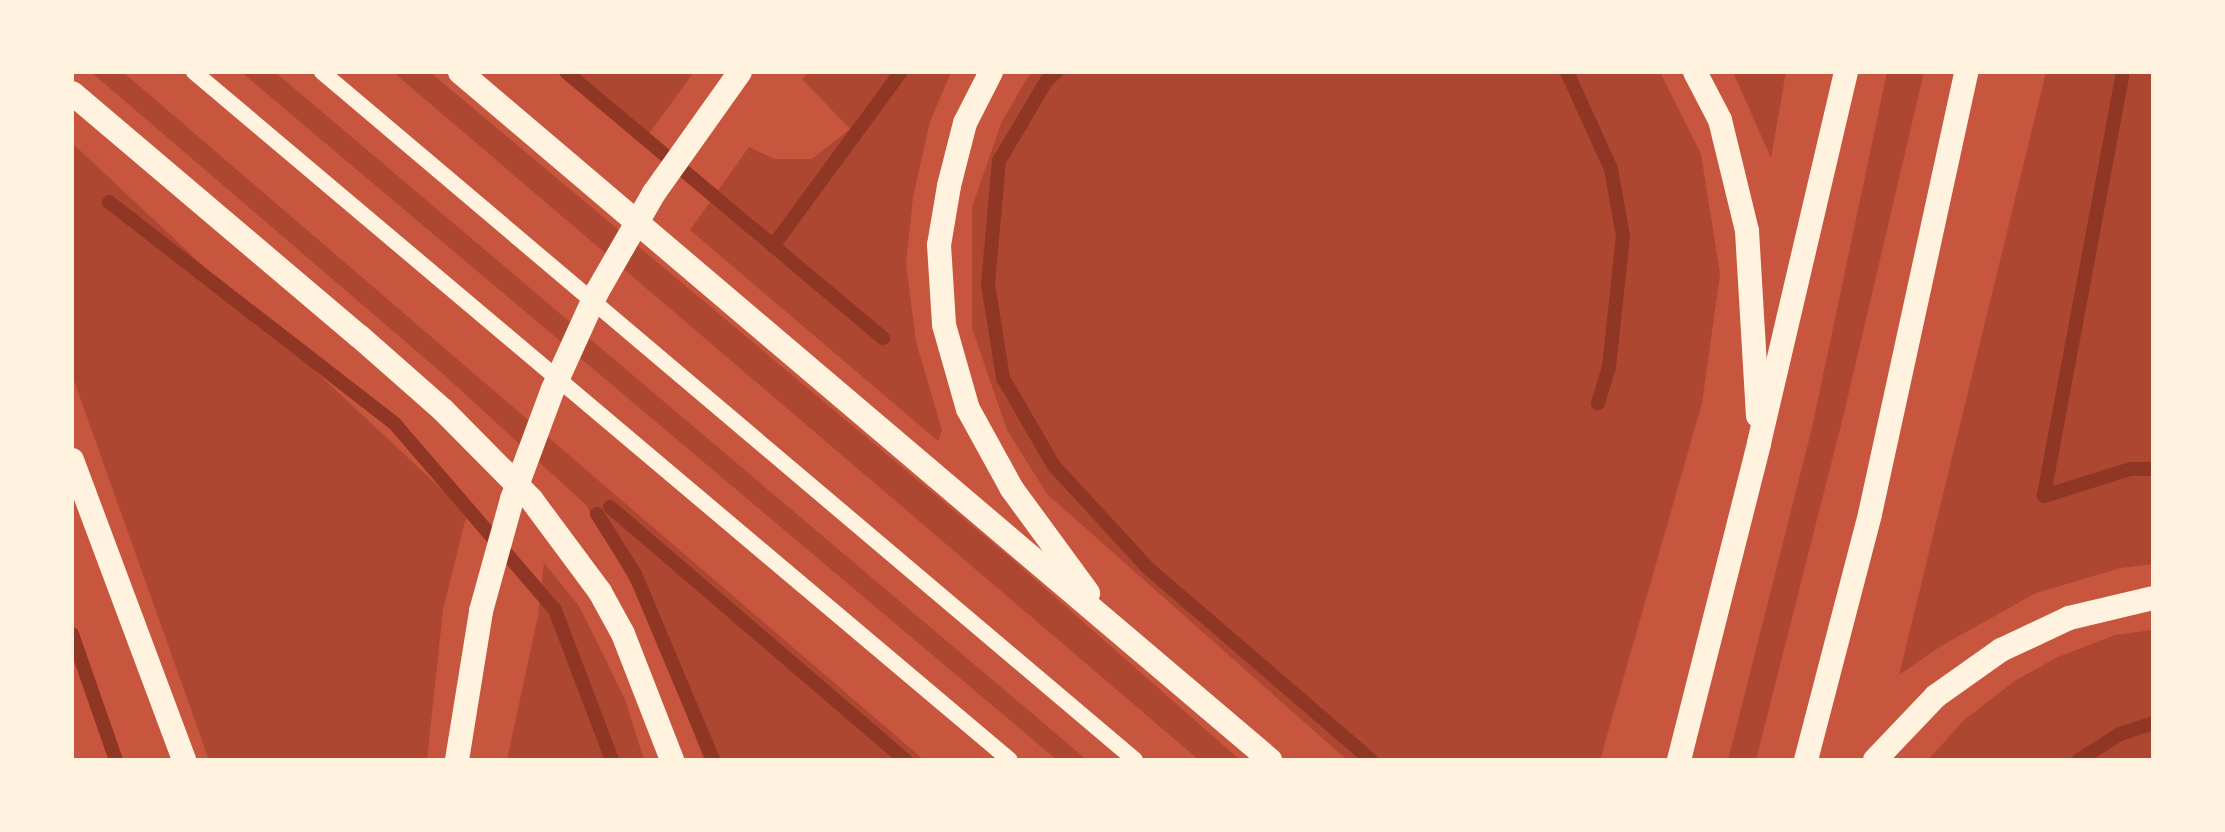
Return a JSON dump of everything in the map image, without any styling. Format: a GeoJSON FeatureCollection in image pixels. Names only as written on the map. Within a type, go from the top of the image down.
{"type":"FeatureCollection","features":[{"type":"Feature","properties":{"kind":"highway"},"geometry":{"type":"LineString","coordinates":[[460,72],[1270,760]]}},
{"type":"Feature","properties":{"kind":"highway"},"geometry":{"type":"LineString","coordinates":[[457,760],[467,687],[497,549],[553,389],[597,292],[647,205],[691,137],[740,72]]}},
{"type":"Feature","properties":{"kind":"highway"},"geometry":{"type":"LineString","coordinates":[[991,72],[965,123],[949,186],[939,245],[944,325],[968,409],[1012,489],[1113,627]]}},
{"type":"Feature","properties":{"kind":"highway"},"geometry":{"type":"LineString","coordinates":[[1695,72],[1720,120],[1747,231],[1759,443]]}},
{"type":"Feature","properties":{"kind":"highway"},"geometry":{"type":"LineString","coordinates":[[1679,760],[1759,443],[1846,72]]}},
{"type":"Feature","properties":{"kind":"highway"},"geometry":{"type":"LineString","coordinates":[[1806,760],[1870,514],[1966,72]]}},
{"type":"Feature","properties":{"kind":"highway"},"geometry":{"type":"LineString","coordinates":[[72,93],[443,410],[531,499],[600,592],[623,634],[662,725],[672,760]]}},
{"type":"Feature","properties":{"kind":"highway"},"geometry":{"type":"LineString","coordinates":[[72,460],[184,760]]}},
{"type":"Feature","properties":{"kind":"highway"},"geometry":{"type":"LineString","coordinates":[[1875,760],[1936,696],[2001,650],[2069,618],[2153,598]]}},
{"type":"Feature","properties":{"kind":"main road"},"geometry":{"type":"LineString","coordinates":[[194,72],[1010,760]]}},
{"type":"Feature","properties":{"kind":"main road"},"geometry":{"type":"LineString","coordinates":[[322,72],[1135,760]]}},
{"type":"Feature","properties":{"kind":"shaded area"},"geometry":{"type":"Polygon","coordinates":[[[91,72],[123,72],[924,760],[704,760],[650,617],[586,505],[442,373],[91,72]]]}},
{"type":"Feature","properties":{"kind":"shaded area"},"geometry":{"type":"Polygon","coordinates":[[[241,72],[275,72],[1087,760],[1057,760],[241,72]]]}},
{"type":"Feature","properties":{"kind":"shaded area"},"geometry":{"type":"Polygon","coordinates":[[[393,72],[430,72],[1013,560],[1240,760],[1199,760],[393,72]]]}},
{"type":"Feature","properties":{"kind":"shaded area"},"geometry":{"type":"Polygon","coordinates":[[[565,72],[694,72],[648,135],[565,72]]]}},
{"type":"Feature","properties":{"kind":"shaded area"},"geometry":{"type":"Polygon","coordinates":[[[809,72],[951,72],[930,122],[913,197],[906,264],[916,342],[942,430],[938,441],[690,230],[749,147],[775,159],[812,159],[850,129],[802,79],[809,72]]]}},
{"type":"Feature","properties":{"kind":"shaded area"},"geometry":{"type":"Polygon","coordinates":[[[1031,72],[1660,72],[1701,154],[1720,274],[1702,403],[1600,760],[1347,760],[1047,494],[1007,430],[972,328],[972,207],[1002,121],[1031,72]]]}},
{"type":"Feature","properties":{"kind":"shaded area"},"geometry":{"type":"Polygon","coordinates":[[[1733,72],[1786,72],[1771,158],[1733,72]]]}},
{"type":"Feature","properties":{"kind":"shaded area"},"geometry":{"type":"Polygon","coordinates":[[[1887,72],[1924,72],[1844,413],[1756,760],[1728,760],[1812,428],[1887,72]]]}},
{"type":"Feature","properties":{"kind":"shaded area"},"geometry":{"type":"Polygon","coordinates":[[[2046,72],[2153,72],[2153,564],[2121,568],[2036,593],[1941,646],[1899,675],[2046,72]]]}},
{"type":"Feature","properties":{"kind":"shaded area"},"geometry":{"type":"Polygon","coordinates":[[[72,143],[467,513],[443,610],[427,760],[209,760],[72,375],[72,143]]]}},
{"type":"Feature","properties":{"kind":"shaded area"},"geometry":{"type":"Polygon","coordinates":[[[544,563],[579,606],[625,699],[644,760],[507,760],[538,616],[544,563]]]}},
{"type":"Feature","properties":{"kind":"shaded area"},"geometry":{"type":"Polygon","coordinates":[[[2153,630],[2153,760],[1928,760],[1964,720],[2016,680],[2058,657],[2115,635],[2153,630]]]}},
{"type":"Feature","properties":{"kind":"waterway"},"geometry":{"type":"LineString","coordinates":[[566,72],[883,338]]}},
{"type":"Feature","properties":{"kind":"waterway"},"geometry":{"type":"LineString","coordinates":[[773,246],[901,72]]}},
{"type":"Feature","properties":{"kind":"waterway"},"geometry":{"type":"LineString","coordinates":[[1056,72],[1047,80],[999,161],[988,284],[1003,378],[1054,466],[1149,569],[1371,760]]}},
{"type":"Feature","properties":{"kind":"waterway"},"geometry":{"type":"LineString","coordinates":[[1567,72],[1611,169],[1623,236],[1609,367],[1598,403]]}},
{"type":"Feature","properties":{"kind":"waterway"},"geometry":{"type":"LineString","coordinates":[[2123,72],[2044,496],[2130,469],[2153,469]]}},
{"type":"Feature","properties":{"kind":"waterway"},"geometry":{"type":"LineString","coordinates":[[109,202],[395,424],[555,610],[612,760]]}},
{"type":"Feature","properties":{"kind":"waterway"},"geometry":{"type":"LineString","coordinates":[[610,507],[905,760]]}},
{"type":"Feature","properties":{"kind":"waterway"},"geometry":{"type":"LineString","coordinates":[[597,514],[635,574],[713,760]]}},
{"type":"Feature","properties":{"kind":"waterway"},"geometry":{"type":"LineString","coordinates":[[72,634],[116,760]]}},
{"type":"Feature","properties":{"kind":"waterway"},"geometry":{"type":"LineString","coordinates":[[2079,760],[2120,734],[2153,723]]}}]}
